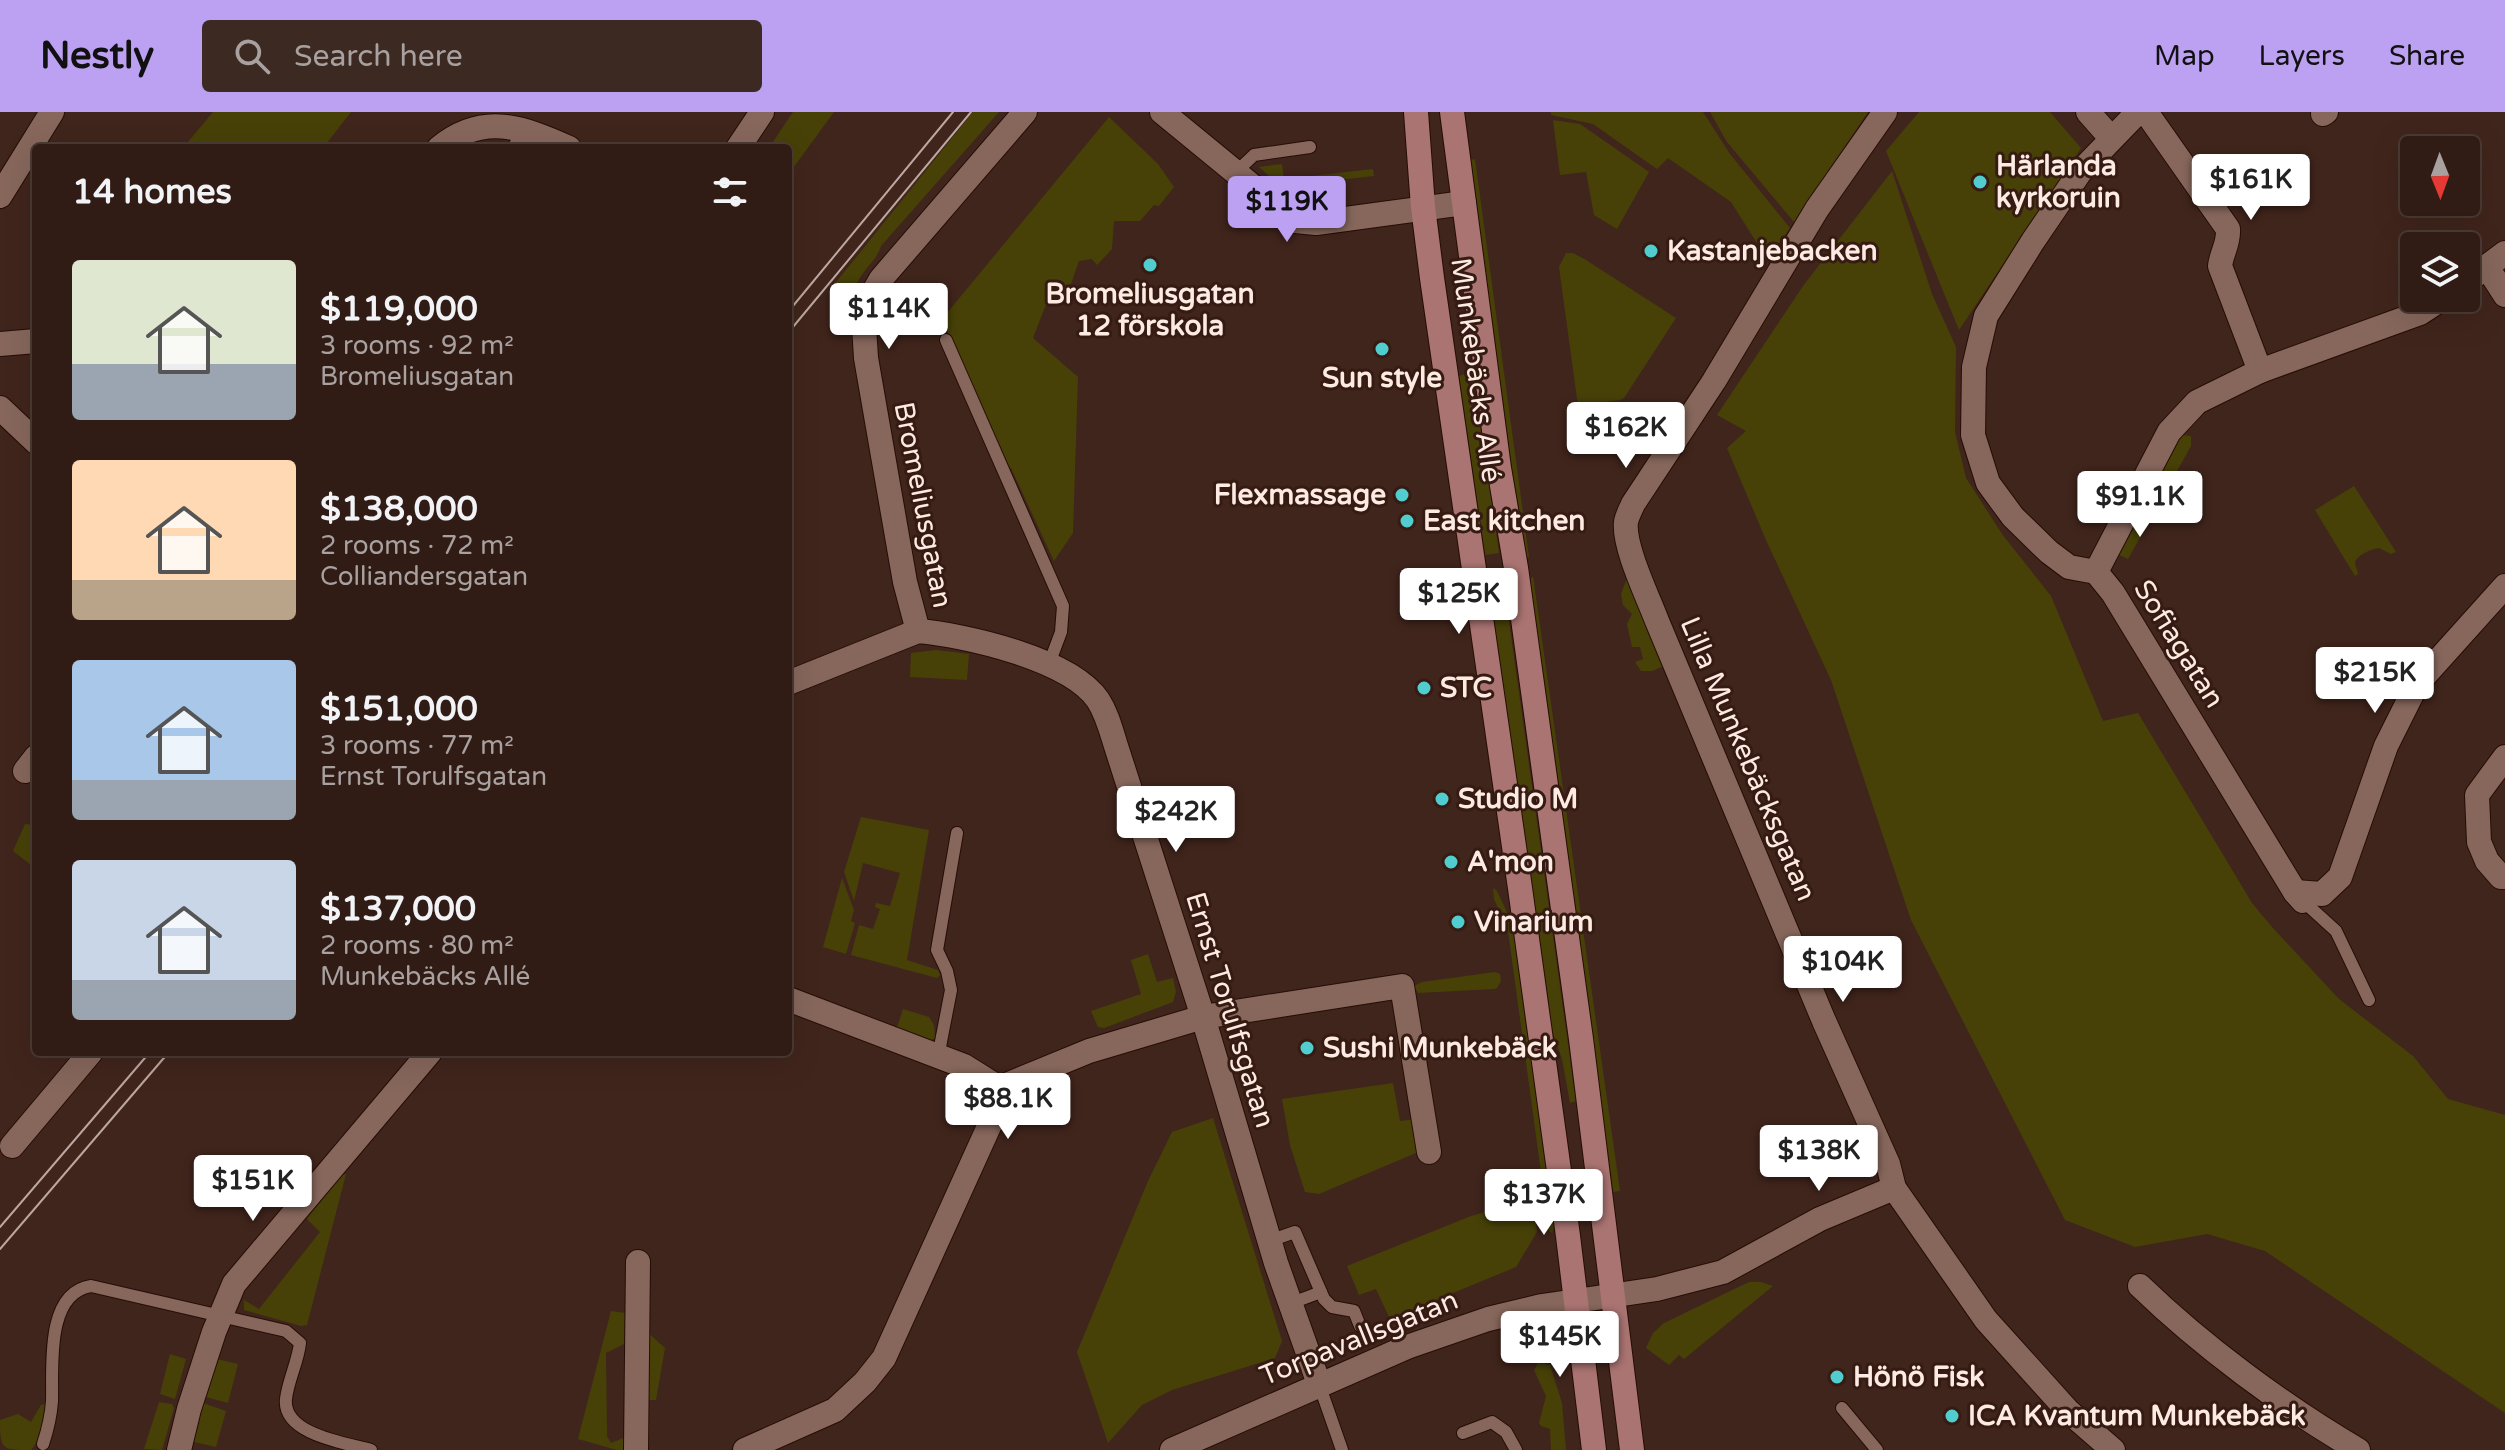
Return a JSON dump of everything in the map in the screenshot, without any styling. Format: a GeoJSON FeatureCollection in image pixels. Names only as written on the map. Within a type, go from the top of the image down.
{"type":"FeatureCollection","features":[{"type":"Feature","properties":{"kind":"street"},"geometry":{"type":"LineString","coordinates":[[32,144],[52,112]]}},
{"type":"Feature","properties":{"kind":"street"},"geometry":{"type":"LineString","coordinates":[[741,144],[762,112]]}},
{"type":"Feature","properties":{"kind":"street","name":"Bromeliusgatan"},"geometry":{"type":"LineString","coordinates":[[918,631],[905,582],[870,393],[864,326],[866,305],[881,279],[1025,112]]}},
{"type":"Feature","properties":{"kind":"street"},"geometry":{"type":"LineString","coordinates":[[1162,112],[1295,221],[1316,223],[1464,203]]}},
{"type":"Feature","properties":{"kind":"street","name":"Munkebäcks Allé"},"geometry":{"type":"LineString","coordinates":[[1416,112],[1423,207],[1520,888],[1594,1450]]}},
{"type":"Feature","properties":{"kind":"street","name":"Munkebäcks Allé"},"geometry":{"type":"LineString","coordinates":[[1452,112],[1499,468],[1516,568],[1580,1025],[1632,1450]]}},
{"type":"Feature","properties":{"kind":"street","name":"Lilla Munkebäcksgatan"},"geometry":{"type":"LineString","coordinates":[[1885,112],[1799,237],[1714,381],[1633,504],[1626,522],[1630,549],[1824,1021],[1888,1164],[1894,1188],[1986,1320],[2068,1411],[2113,1450]]}},
{"type":"Feature","properties":{"kind":"street"},"geometry":{"type":"LineString","coordinates":[[2088,112],[2111,138]]}},
{"type":"Feature","properties":{"kind":"street"},"geometry":{"type":"LineString","coordinates":[[2096,572],[2069,567],[2049,552],[2013,517],[1988,483],[1973,435],[1974,370],[1986,316],[2080,172],[2138,112]]}},
{"type":"Feature","properties":{"kind":"street"},"geometry":{"type":"LineString","coordinates":[[2146,112],[2228,229],[2229,243],[2221,254],[2220,266],[2260,371]]}},
{"type":"Feature","properties":{"kind":"street"},"geometry":{"type":"LineString","coordinates":[[444,144],[461,132],[480,127],[549,144]]}},
{"type":"Feature","properties":{"kind":"street"},"geometry":{"type":"LineString","coordinates":[[0,196],[32,144]]}},
{"type":"Feature","properties":{"kind":"street"},"geometry":{"type":"LineString","coordinates":[[2496,260],[2505,295]]}},
{"type":"Feature","properties":{"kind":"street","name":"Sofiagatan"},"geometry":{"type":"LineString","coordinates":[[2299,897],[2113,593],[2096,572],[2169,432],[2197,402],[2260,371],[2422,312]]}},
{"type":"Feature","properties":{"kind":"street"},"geometry":{"type":"LineString","coordinates":[[0,344],[32,341]]}},
{"type":"Feature","properties":{"kind":"street"},"geometry":{"type":"LineString","coordinates":[[0,408],[32,438]]}},
{"type":"Feature","properties":{"kind":"street"},"geometry":{"type":"LineString","coordinates":[[2299,897],[2322,894],[2340,877],[2386,746],[2417,684],[2505,586]]}},
{"type":"Feature","properties":{"kind":"street"},"geometry":{"type":"LineString","coordinates":[[792,681],[918,631]]}},
{"type":"Feature","properties":{"kind":"street","name":"Ernst Torulfsgatan"},"geometry":{"type":"LineString","coordinates":[[918,631],[936,632],[1013,651],[1049,664],[1083,685],[1097,699],[1107,717],[1203,1017],[1289,1304],[1319,1384]]}},
{"type":"Feature","properties":{"kind":"street"},"geometry":{"type":"LineString","coordinates":[[2505,757],[2477,795],[2479,842],[2487,861],[2501,877],[2505,877]]}},
{"type":"Feature","properties":{"kind":"street"},"geometry":{"type":"LineString","coordinates":[[999,1088],[1089,1051],[1203,1017],[1402,986],[1429,1152]]}},
{"type":"Feature","properties":{"kind":"street"},"geometry":{"type":"LineString","coordinates":[[792,1001],[964,1066],[999,1088]]}},
{"type":"Feature","properties":{"kind":"street"},"geometry":{"type":"LineString","coordinates":[[12,1146],[88,1056]]}},
{"type":"Feature","properties":{"kind":"street"},"geometry":{"type":"LineString","coordinates":[[179,1450],[189,1409],[234,1284],[427,1056]]}},
{"type":"Feature","properties":{"kind":"street"},"geometry":{"type":"LineString","coordinates":[[745,1450],[835,1410],[865,1382],[884,1358],[991,1122],[999,1088]]}},
{"type":"Feature","properties":{"kind":"street"},"geometry":{"type":"LineString","coordinates":[[1575,1301],[1657,1289],[1723,1272],[1820,1219],[1894,1188]]}},
{"type":"Feature","properties":{"kind":"street"},"geometry":{"type":"LineString","coordinates":[[636,1450],[638,1262]]}},
{"type":"Feature","properties":{"kind":"street"},"geometry":{"type":"LineString","coordinates":[[2140,1286],[2162,1307],[2299,1415],[2358,1450]]}},
{"type":"Feature","properties":{"kind":"street","name":"Torpavallsgatan"},"geometry":{"type":"LineString","coordinates":[[1172,1450],[1407,1347],[1488,1319],[1575,1301]]}},
{"type":"Feature","properties":{"kind":"lane"},"geometry":{"type":"LineString","coordinates":[[1235,173],[1254,155],[1310,147]]}},
{"type":"Feature","properties":{"kind":"lane"},"geometry":{"type":"LineString","coordinates":[[946,340],[1063,606],[1061,632],[1049,664]]}},
{"type":"Feature","properties":{"kind":"lane"},"geometry":{"type":"LineString","coordinates":[[938,1057],[951,990],[947,971],[937,950],[957,833]]}},
{"type":"Feature","properties":{"kind":"lane"},"geometry":{"type":"LineString","coordinates":[[2299,897],[2336,931],[2369,1000]]}},
{"type":"Feature","properties":{"kind":"lane"},"geometry":{"type":"LineString","coordinates":[[1269,1241],[1295,1232],[1324,1299],[1332,1307],[1354,1311],[1360,1326]]}},
{"type":"Feature","properties":{"kind":"lane"},"geometry":{"type":"LineString","coordinates":[[43,1444],[50,1423],[53,1341],[64,1309],[77,1290],[102,1286],[286,1331],[300,1343],[286,1401],[292,1418],[306,1431],[371,1450]]}},
{"type":"Feature","properties":{"kind":"lane"},"geometry":{"type":"LineString","coordinates":[[1289,1304],[1321,1292]]}},
{"type":"Feature","properties":{"kind":"lane"},"geometry":{"type":"LineString","coordinates":[[1319,1384],[1342,1450]]}},
{"type":"Feature","properties":{"kind":"lane"},"geometry":{"type":"LineString","coordinates":[[1842,1408],[1877,1450]]}},
{"type":"Feature","properties":{"kind":"lane"},"geometry":{"type":"LineString","coordinates":[[1463,1433],[1492,1422],[1506,1432],[1516,1450]]}},
{"type":"Feature","properties":{"kind":"shaded area"},"geometry":{"type":"Polygon","coordinates":[[[213,112],[351,112],[326,144],[186,144],[213,112]]]}},
{"type":"Feature","properties":{"kind":"shaded area"},"geometry":{"type":"Polygon","coordinates":[[[793,112],[834,112],[792,170],[792,144],[772,144],[793,112]]]}},
{"type":"Feature","properties":{"kind":"shaded area"},"geometry":{"type":"Polygon","coordinates":[[[973,112],[999,112],[881,246],[856,288],[845,292],[833,286],[973,112]]]}},
{"type":"Feature","properties":{"kind":"shaded area"},"geometry":{"type":"Polygon","coordinates":[[[1551,112],[1703,112],[1730,154],[1790,228],[1771,254],[1764,254],[1731,202],[1668,158],[1657,169],[1593,124],[1551,115],[1551,112]]]}},
{"type":"Feature","properties":{"kind":"shaded area"},"geometry":{"type":"Polygon","coordinates":[[[1710,112],[1868,112],[1794,222],[1727,142],[1710,112]]]}},
{"type":"Feature","properties":{"kind":"shaded area"},"geometry":{"type":"Polygon","coordinates":[[[1919,112],[2050,112],[2081,148],[1959,330],[1886,151],[1919,112]]]}},
{"type":"Feature","properties":{"kind":"shaded area"},"geometry":{"type":"Polygon","coordinates":[[[1109,117],[1158,164],[1174,187],[1159,206],[1154,205],[1140,221],[1114,221],[1112,249],[1097,265],[1092,259],[1079,261],[1071,284],[1052,289],[1033,338],[1078,377],[1073,533],[1054,561],[1011,468],[1007,466],[942,319],[1109,117]]]}},
{"type":"Feature","properties":{"kind":"shaded area"},"geometry":{"type":"Polygon","coordinates":[[[1553,120],[1580,124],[1649,172],[1617,229],[1594,215],[1586,172],[1560,175],[1553,120]]]}},
{"type":"Feature","properties":{"kind":"shaded area"},"geometry":{"type":"Polygon","coordinates":[[[1475,159],[1529,557],[1524,558],[1470,160],[1475,159]]]}},
{"type":"Feature","properties":{"kind":"shaded area"},"geometry":{"type":"Polygon","coordinates":[[[1282,164],[1284,179],[1373,169],[1374,176],[1294,185],[1295,199],[1259,167],[1282,164]]]}},
{"type":"Feature","properties":{"kind":"shaded area"},"geometry":{"type":"Polygon","coordinates":[[[1892,171],[1932,294],[1956,347],[1955,432],[1966,478],[2002,534],[2051,596],[2103,721],[2138,713],[2252,903],[2339,999],[2413,1056],[2448,1099],[2505,1115],[2505,1413],[2265,1251],[2207,1234],[2135,1247],[2065,1220],[1911,920],[1831,680],[1727,448],[1746,431],[1717,415],[1803,286],[1892,171]]]}},
{"type":"Feature","properties":{"kind":"shaded area"},"geometry":{"type":"Polygon","coordinates":[[[1566,253],[1586,260],[1676,318],[1620,400],[1578,406],[1559,267],[1566,253]]]}},
{"type":"Feature","properties":{"kind":"shaded area"},"geometry":{"type":"Polygon","coordinates":[[[1467,373],[1478,409],[1499,553],[1485,555],[1459,376],[1467,373]]]}},
{"type":"Feature","properties":{"kind":"shaded area"},"geometry":{"type":"Polygon","coordinates":[[[2181,435],[2191,436],[2191,446],[2128,559],[2115,553],[2181,435]]]}},
{"type":"Feature","properties":{"kind":"shaded area"},"geometry":{"type":"Polygon","coordinates":[[[2354,486],[2396,552],[2391,554],[2379,548],[2358,557],[2355,564],[2358,574],[2355,576],[2315,510],[2354,486]]]}},
{"type":"Feature","properties":{"kind":"shaded area"},"geometry":{"type":"Polygon","coordinates":[[[1533,576],[1620,1191],[1613,1192],[1529,581],[1533,576]]]}},
{"type":"Feature","properties":{"kind":"shaded area"},"geometry":{"type":"Polygon","coordinates":[[[1627,578],[1664,666],[1652,671],[1641,671],[1635,662],[1643,659],[1640,647],[1632,647],[1627,624],[1632,614],[1623,605],[1621,594],[1627,578]]]}},
{"type":"Feature","properties":{"kind":"shaded area"},"geometry":{"type":"Polygon","coordinates":[[[1504,586],[1576,1101],[1570,1103],[1562,1059],[1551,1028],[1488,589],[1504,586]]]}},
{"type":"Feature","properties":{"kind":"shaded area"},"geometry":{"type":"Polygon","coordinates":[[[936,650],[969,654],[967,680],[910,677],[911,653],[936,650]]]}},
{"type":"Feature","properties":{"kind":"shaded area"},"geometry":{"type":"Polygon","coordinates":[[[861,817],[929,830],[907,960],[938,970],[940,975],[937,978],[851,955],[859,925],[873,929],[880,909],[875,907],[876,903],[890,906],[900,873],[863,863],[854,901],[844,872],[861,817]]]}},
{"type":"Feature","properties":{"kind":"shaded area"},"geometry":{"type":"Polygon","coordinates":[[[25,824],[32,825],[32,866],[13,851],[25,824]]]}},
{"type":"Feature","properties":{"kind":"shaded area"},"geometry":{"type":"Polygon","coordinates":[[[842,878],[854,910],[851,921],[855,923],[846,954],[823,947],[842,878]]]}},
{"type":"Feature","properties":{"kind":"shaded area"},"geometry":{"type":"Polygon","coordinates":[[[1493,888],[1513,925],[1554,1227],[1552,1233],[1549,1231],[1508,931],[1494,899],[1493,888]]]}},
{"type":"Feature","properties":{"kind":"shaded area"},"geometry":{"type":"Polygon","coordinates":[[[1148,954],[1157,982],[1173,978],[1176,992],[1173,1002],[1104,1028],[1098,1027],[1091,1011],[1141,994],[1131,960],[1148,954]]]}},
{"type":"Feature","properties":{"kind":"shaded area"},"geometry":{"type":"Polygon","coordinates":[[[1495,972],[1500,974],[1501,981],[1494,989],[1418,993],[1414,986],[1422,982],[1495,972]]]}},
{"type":"Feature","properties":{"kind":"shaded area"},"geometry":{"type":"Polygon","coordinates":[[[903,1009],[929,1017],[934,1025],[935,1038],[931,1040],[897,1028],[903,1009]]]}},
{"type":"Feature","properties":{"kind":"shaded area"},"geometry":{"type":"Polygon","coordinates":[[[1393,1083],[1400,1121],[1417,1119],[1423,1150],[1319,1194],[1305,1192],[1290,1145],[1282,1099],[1393,1083]]]}},
{"type":"Feature","properties":{"kind":"shaded area"},"geometry":{"type":"Polygon","coordinates":[[[1213,1118],[1282,1341],[1275,1358],[1172,1390],[1142,1405],[1108,1443],[1077,1352],[1148,1181],[1172,1132],[1213,1118]]]}},
{"type":"Feature","properties":{"kind":"shaded area"},"geometry":{"type":"Polygon","coordinates":[[[346,1174],[307,1325],[244,1310],[244,1300],[259,1309],[320,1232],[307,1219],[346,1174]]]}},
{"type":"Feature","properties":{"kind":"shaded area"},"geometry":{"type":"Polygon","coordinates":[[[1532,1199],[1537,1232],[1516,1267],[1390,1319],[1376,1289],[1359,1295],[1347,1266],[1471,1216],[1532,1199]]]}},
{"type":"Feature","properties":{"kind":"shaded area"},"geometry":{"type":"Polygon","coordinates":[[[1749,1282],[1773,1286],[1684,1359],[1679,1355],[1669,1365],[1646,1348],[1653,1333],[1664,1323],[1749,1282]]]}},
{"type":"Feature","properties":{"kind":"shaded area"},"geometry":{"type":"Polygon","coordinates":[[[611,1311],[626,1313],[626,1343],[606,1353],[607,1436],[611,1443],[626,1437],[627,1450],[578,1439],[611,1311]]]}},
{"type":"Feature","properties":{"kind":"shaded area"},"geometry":{"type":"Polygon","coordinates":[[[645,1330],[665,1348],[656,1400],[645,1400],[645,1330]]]}},
{"type":"Feature","properties":{"kind":"shaded area"},"geometry":{"type":"Polygon","coordinates":[[[170,1354],[186,1359],[175,1399],[160,1394],[170,1354]]]}},
{"type":"Feature","properties":{"kind":"shaded area"},"geometry":{"type":"Polygon","coordinates":[[[217,1359],[238,1364],[228,1403],[206,1397],[217,1359]]]}},
{"type":"Feature","properties":{"kind":"shaded area"},"geometry":{"type":"Polygon","coordinates":[[[1538,1363],[1550,1365],[1562,1403],[1566,1450],[1551,1450],[1550,1429],[1539,1423],[1546,1396],[1534,1370],[1538,1363]]]}},
{"type":"Feature","properties":{"kind":"shaded area"},"geometry":{"type":"Polygon","coordinates":[[[159,1402],[172,1404],[174,1408],[162,1450],[144,1449],[159,1402]]]}},
{"type":"Feature","properties":{"kind":"shaded area"},"geometry":{"type":"Polygon","coordinates":[[[203,1403],[226,1411],[216,1447],[194,1442],[203,1403]]]}},
{"type":"Feature","properties":{"kind":"shaded area"},"geometry":{"type":"Polygon","coordinates":[[[45,1404],[43,1428],[31,1450],[14,1450],[2,1443],[0,1420],[18,1414],[31,1422],[41,1405],[45,1404]]]}},
{"type":"Feature","properties":{"kind":"tram line"},"geometry":{"type":"LineString","coordinates":[[792,307],[953,112]]}},
{"type":"Feature","properties":{"kind":"tram line"},"geometry":{"type":"LineString","coordinates":[[792,328],[971,112]]}},
{"type":"Feature","properties":{"kind":"tram line"},"geometry":{"type":"LineString","coordinates":[[0,1227],[147,1056]]}},
{"type":"Feature","properties":{"kind":"tram line"},"geometry":{"type":"LineString","coordinates":[[0,1249],[166,1056]]}},
{"type":"Feature","properties":{"kind":"place","name":"Härlanda kyrkoruin"},"geometry":{"type":"Point","coordinates":[1980,182]}},
{"type":"Feature","properties":{"kind":"place","name":"Kastanjebacken"},"geometry":{"type":"Point","coordinates":[1651,251]}},
{"type":"Feature","properties":{"kind":"place","name":"Bromeliusgatan 12 förskola"},"geometry":{"type":"Point","coordinates":[1150,265]}},
{"type":"Feature","properties":{"kind":"place","name":"Sun style"},"geometry":{"type":"Point","coordinates":[1382,349]}},
{"type":"Feature","properties":{"kind":"place","name":"Flexmassage"},"geometry":{"type":"Point","coordinates":[1402,495]}},
{"type":"Feature","properties":{"kind":"place","name":"East kitchen"},"geometry":{"type":"Point","coordinates":[1407,521]}},
{"type":"Feature","properties":{"kind":"place","name":"STC"},"geometry":{"type":"Point","coordinates":[1424,688]}},
{"type":"Feature","properties":{"kind":"place","name":"Studio M"},"geometry":{"type":"Point","coordinates":[1442,799]}},
{"type":"Feature","properties":{"kind":"place","name":"A'mon"},"geometry":{"type":"Point","coordinates":[1451,862]}},
{"type":"Feature","properties":{"kind":"place","name":"Vinarium"},"geometry":{"type":"Point","coordinates":[1458,922]}},
{"type":"Feature","properties":{"kind":"place","name":"Sushi Munkebäck"},"geometry":{"type":"Point","coordinates":[1307,1048]}},
{"type":"Feature","properties":{"kind":"place","name":"Hönö Fisk"},"geometry":{"type":"Point","coordinates":[1837,1377]}},
{"type":"Feature","properties":{"kind":"place","name":"ICA Kvantum Munkebäck"},"geometry":{"type":"Point","coordinates":[1952,1416]}}]}
